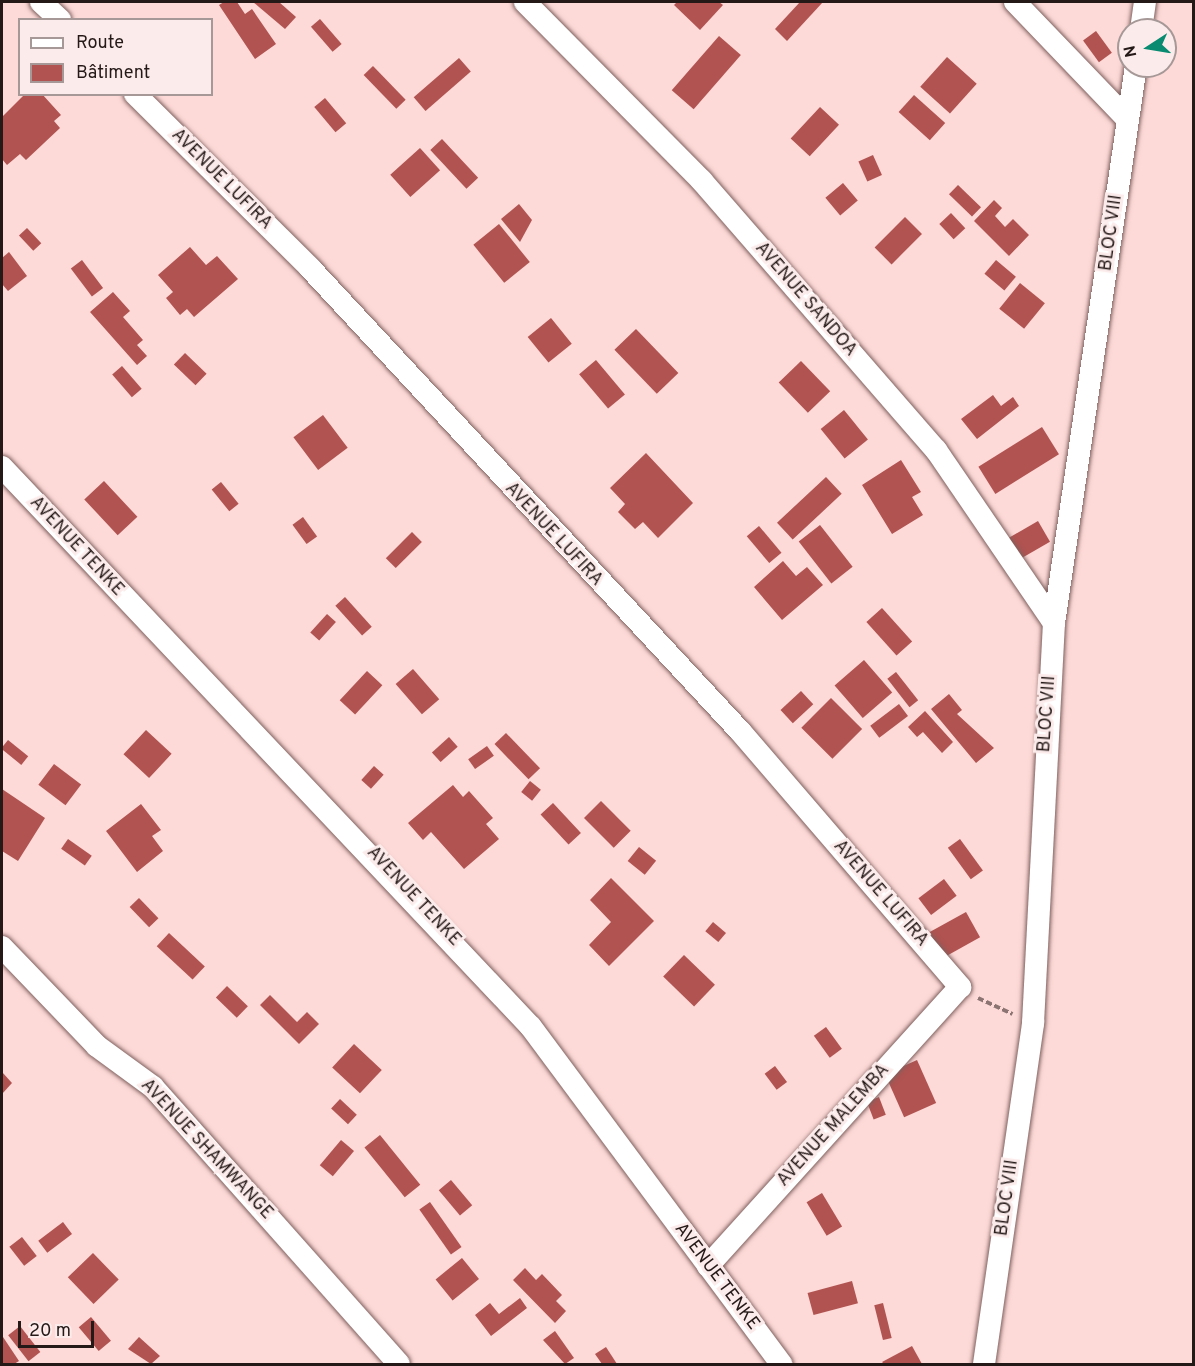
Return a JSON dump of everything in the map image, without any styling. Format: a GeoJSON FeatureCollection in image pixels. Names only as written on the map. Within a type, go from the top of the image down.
{"type":"FeatureCollection","features":[{"type":"Feature","properties":{"kind":"street"},"geometry":{"type":"LineString","coordinates":[[41,2],[58,18]]}},
{"type":"Feature","properties":{"kind":"street","name":"AVENUE SANDOA"},"geometry":{"type":"LineString","coordinates":[[525,2],[702,182],[936,450],[1054,623]]}},
{"type":"Feature","properties":{"kind":"street"},"geometry":{"type":"LineString","coordinates":[[1015,2],[1128,120]]}},
{"type":"Feature","properties":{"kind":"street"},"geometry":{"type":"LineString","coordinates":[[1143,18],[1145,2]]}},
{"type":"Feature","properties":{"kind":"street","name":"BLOC VIII"},"geometry":{"type":"LineString","coordinates":[[984,1365],[1033,1023],[1054,623],[1134,78]]}},
{"type":"Feature","properties":{"kind":"street","name":"AVENUE LUFIRA"},"geometry":{"type":"LineString","coordinates":[[137,96],[310,268],[740,731],[960,987]]}},
{"type":"Feature","properties":{"kind":"street","name":"AVENUE TENKE"},"geometry":{"type":"LineString","coordinates":[[2,467],[491,981],[781,1365]]}},
{"type":"Feature","properties":{"kind":"street","name":"AVENUE SHAMWANGE"},"geometry":{"type":"LineString","coordinates":[[2,947],[97,1046],[153,1087],[399,1365]]}},
{"type":"Feature","properties":{"kind":"street","name":"AVENUE MALEMBA"},"geometry":{"type":"LineString","coordinates":[[708,1266],[960,987]]}},
{"type":"Feature","properties":{"kind":"path"},"geometry":{"type":"LineString","coordinates":[[960,987],[1033,1023]]}},
{"type":"Feature","properties":{"kind":"building"},"geometry":{"type":"Polygon","coordinates":[[[224,2],[237,2],[245,14],[252,9],[276,44],[255,59],[219,5],[224,2]]]}},
{"type":"Feature","properties":{"kind":"building"},"geometry":{"type":"Polygon","coordinates":[[[253,2],[279,2],[296,17],[285,29],[253,2]]]}},
{"type":"Feature","properties":{"kind":"building"},"geometry":{"type":"Polygon","coordinates":[[[677,2],[719,2],[723,5],[700,30],[674,5],[677,2]]]}},
{"type":"Feature","properties":{"kind":"building"},"geometry":{"type":"Polygon","coordinates":[[[800,2],[823,2],[787,41],[775,29],[800,2]]]}},
{"type":"Feature","properties":{"kind":"building"},"geometry":{"type":"Polygon","coordinates":[[[320,19],[342,44],[333,52],[311,27],[320,19]]]}},
{"type":"Feature","properties":{"kind":"building"},"geometry":{"type":"Polygon","coordinates":[[[1096,31],[1112,53],[1099,62],[1083,40],[1096,31]]]}},
{"type":"Feature","properties":{"kind":"building"},"geometry":{"type":"Polygon","coordinates":[[[719,36],[741,55],[694,109],[672,90],[719,36]]]}},
{"type":"Feature","properties":{"kind":"building"},"geometry":{"type":"Polygon","coordinates":[[[947,57],[977,84],[950,113],[920,87],[947,57]]]}},
{"type":"Feature","properties":{"kind":"building"},"geometry":{"type":"Polygon","coordinates":[[[459,58],[471,72],[426,111],[414,97],[459,58]]]}},
{"type":"Feature","properties":{"kind":"building"},"geometry":{"type":"Polygon","coordinates":[[[373,66],[406,100],[396,109],[364,75],[373,66]]]}},
{"type":"Feature","properties":{"kind":"building"},"geometry":{"type":"Polygon","coordinates":[[[914,95],[945,123],[930,140],[899,112],[914,95]]]}},
{"type":"Feature","properties":{"kind":"building"},"geometry":{"type":"Polygon","coordinates":[[[23,96],[44,96],[61,115],[54,121],[60,128],[26,160],[20,154],[7,165],[2,159],[2,117],[23,96]]]}},
{"type":"Feature","properties":{"kind":"building"},"geometry":{"type":"Polygon","coordinates":[[[325,98],[346,123],[335,132],[314,107],[325,98]]]}},
{"type":"Feature","properties":{"kind":"building"},"geometry":{"type":"Polygon","coordinates":[[[820,107],[839,125],[810,156],[791,138],[820,107]]]}},
{"type":"Feature","properties":{"kind":"building"},"geometry":{"type":"Polygon","coordinates":[[[442,139],[478,178],[466,189],[430,150],[442,139]]]}},
{"type":"Feature","properties":{"kind":"building"},"geometry":{"type":"Polygon","coordinates":[[[420,148],[440,170],[410,197],[390,175],[420,148]]]}},
{"type":"Feature","properties":{"kind":"building"},"geometry":{"type":"Polygon","coordinates":[[[873,155],[882,175],[867,182],[858,162],[873,155]]]}},
{"type":"Feature","properties":{"kind":"building"},"geometry":{"type":"Polygon","coordinates":[[[843,183],[858,201],[840,215],[825,198],[843,183]]]}},
{"type":"Feature","properties":{"kind":"building"},"geometry":{"type":"Polygon","coordinates":[[[958,185],[981,207],[972,217],[949,194],[958,185]]]}},
{"type":"Feature","properties":{"kind":"building"},"geometry":{"type":"Polygon","coordinates":[[[994,200],[1002,208],[995,216],[1005,227],[1013,219],[1029,235],[1009,256],[974,221],[994,200]]]}},
{"type":"Feature","properties":{"kind":"building"},"geometry":{"type":"Polygon","coordinates":[[[519,204],[532,220],[520,242],[501,219],[519,204]]]}},
{"type":"Feature","properties":{"kind":"building"},"geometry":{"type":"Polygon","coordinates":[[[951,213],[965,228],[954,239],[939,224],[951,213]]]}},
{"type":"Feature","properties":{"kind":"building"},"geometry":{"type":"Polygon","coordinates":[[[905,217],[922,234],[892,264],[875,247],[905,217]]]}},
{"type":"Feature","properties":{"kind":"building"},"geometry":{"type":"Polygon","coordinates":[[[499,224],[530,262],[504,283],[473,245],[499,224]]]}},
{"type":"Feature","properties":{"kind":"building"},"geometry":{"type":"Polygon","coordinates":[[[27,228],[41,243],[33,251],[19,236],[27,228]]]}},
{"type":"Feature","properties":{"kind":"building"},"geometry":{"type":"Polygon","coordinates":[[[190,247],[206,265],[217,256],[238,279],[194,317],[187,309],[180,315],[166,298],[173,292],[158,275],[190,247]]]}},
{"type":"Feature","properties":{"kind":"building"},"geometry":{"type":"Polygon","coordinates":[[[9,252],[27,276],[8,291],[2,284],[2,258],[9,252]]]}},
{"type":"Feature","properties":{"kind":"building"},"geometry":{"type":"Polygon","coordinates":[[[82,260],[103,288],[92,296],[71,268],[82,260]]]}},
{"type":"Feature","properties":{"kind":"building"},"geometry":{"type":"Polygon","coordinates":[[[996,260],[1016,277],[1004,291],[984,274],[996,260]]]}},
{"type":"Feature","properties":{"kind":"building"},"geometry":{"type":"Polygon","coordinates":[[[1020,283],[1045,303],[1024,329],[999,309],[1020,283]]]}},
{"type":"Feature","properties":{"kind":"building"},"geometry":{"type":"Polygon","coordinates":[[[113,292],[130,311],[123,317],[143,340],[137,345],[147,356],[137,365],[90,312],[113,292]]]}},
{"type":"Feature","properties":{"kind":"building"},"geometry":{"type":"Polygon","coordinates":[[[551,318],[572,344],[548,363],[528,337],[551,318]]]}},
{"type":"Feature","properties":{"kind":"building"},"geometry":{"type":"Polygon","coordinates":[[[636,329],[678,373],[657,394],[614,350],[636,329]]]}},
{"type":"Feature","properties":{"kind":"building"},"geometry":{"type":"Polygon","coordinates":[[[185,353],[207,374],[195,385],[174,365],[185,353]]]}},
{"type":"Feature","properties":{"kind":"building"},"geometry":{"type":"Polygon","coordinates":[[[596,360],[625,394],[608,409],[579,374],[596,360]]]}},
{"type":"Feature","properties":{"kind":"building"},"geometry":{"type":"Polygon","coordinates":[[[801,361],[830,391],[808,413],[779,383],[801,361]]]}},
{"type":"Feature","properties":{"kind":"building"},"geometry":{"type":"Polygon","coordinates":[[[122,366],[142,389],[132,397],[112,375],[122,366]]]}},
{"type":"Feature","properties":{"kind":"building"},"geometry":{"type":"Polygon","coordinates":[[[993,395],[1001,406],[1013,397],[1019,406],[977,439],[961,419],[993,395]]]}},
{"type":"Feature","properties":{"kind":"building"},"geometry":{"type":"Polygon","coordinates":[[[844,410],[868,440],[845,458],[821,429],[844,410]]]}},
{"type":"Feature","properties":{"kind":"building"},"geometry":{"type":"Polygon","coordinates":[[[323,415],[348,448],[318,470],[293,437],[323,415]]]}},
{"type":"Feature","properties":{"kind":"building"},"geometry":{"type":"Polygon","coordinates":[[[1042,427],[1059,454],[995,494],[978,467],[1042,427]]]}},
{"type":"Feature","properties":{"kind":"building"},"geometry":{"type":"Polygon","coordinates":[[[646,453],[693,503],[658,538],[643,522],[635,529],[618,512],[625,504],[610,488],[646,453]]]}},
{"type":"Feature","properties":{"kind":"building"},"geometry":{"type":"Polygon","coordinates":[[[901,460],[921,492],[912,497],[923,515],[892,534],[862,485],[901,460]]]}},
{"type":"Feature","properties":{"kind":"building"},"geometry":{"type":"Polygon","coordinates":[[[826,477],[842,494],[793,540],[777,523],[826,477]]]}},
{"type":"Feature","properties":{"kind":"building"},"geometry":{"type":"Polygon","coordinates":[[[104,481],[137,517],[118,535],[84,499],[104,481]]]}},
{"type":"Feature","properties":{"kind":"building"},"geometry":{"type":"Polygon","coordinates":[[[221,482],[239,504],[229,511],[212,490],[221,482]]]}},
{"type":"Feature","properties":{"kind":"building"},"geometry":{"type":"Polygon","coordinates":[[[303,517],[317,536],[307,544],[292,525],[303,517]]]}},
{"type":"Feature","properties":{"kind":"building"},"geometry":{"type":"Polygon","coordinates":[[[1038,521],[1050,542],[1017,561],[1005,540],[1038,521]]]}},
{"type":"Feature","properties":{"kind":"building"},"geometry":{"type":"Polygon","coordinates":[[[820,525],[853,567],[831,583],[799,542],[820,525]]]}},
{"type":"Feature","properties":{"kind":"building"},"geometry":{"type":"Polygon","coordinates":[[[759,526],[781,553],[769,563],[747,536],[759,526]]]}},
{"type":"Feature","properties":{"kind":"building"},"geometry":{"type":"Polygon","coordinates":[[[412,532],[422,542],[396,568],[386,558],[412,532]]]}},
{"type":"Feature","properties":{"kind":"building"},"geometry":{"type":"Polygon","coordinates":[[[783,561],[796,576],[807,567],[823,585],[782,620],[754,587],[783,561]]]}},
{"type":"Feature","properties":{"kind":"building"},"geometry":{"type":"Polygon","coordinates":[[[345,597],[372,627],[362,635],[335,606],[345,597]]]}},
{"type":"Feature","properties":{"kind":"building"},"geometry":{"type":"Polygon","coordinates":[[[882,608],[912,641],[897,655],[866,622],[882,608]]]}},
{"type":"Feature","properties":{"kind":"building"},"geometry":{"type":"Polygon","coordinates":[[[327,614],[336,622],[319,641],[310,633],[327,614]]]}},
{"type":"Feature","properties":{"kind":"building"},"geometry":{"type":"Polygon","coordinates":[[[864,660],[892,692],[863,718],[835,686],[864,660]]]}},
{"type":"Feature","properties":{"kind":"building"},"geometry":{"type":"Polygon","coordinates":[[[413,669],[439,699],[422,714],[396,684],[413,669]]]}},
{"type":"Feature","properties":{"kind":"building"},"geometry":{"type":"Polygon","coordinates":[[[367,671],[382,685],[355,715],[340,700],[367,671]]]}},
{"type":"Feature","properties":{"kind":"building"},"geometry":{"type":"Polygon","coordinates":[[[896,672],[918,700],[909,707],[887,679],[896,672]]]}},
{"type":"Feature","properties":{"kind":"building"},"geometry":{"type":"Polygon","coordinates":[[[801,691],[813,704],[793,723],[781,710],[801,691]]]}},
{"type":"Feature","properties":{"kind":"building"},"geometry":{"type":"Polygon","coordinates":[[[949,694],[962,710],[957,714],[994,748],[976,763],[931,709],[949,694]]]}},
{"type":"Feature","properties":{"kind":"building"},"geometry":{"type":"Polygon","coordinates":[[[831,698],[862,729],[832,759],[801,728],[831,698]]]}},
{"type":"Feature","properties":{"kind":"building"},"geometry":{"type":"Polygon","coordinates":[[[899,704],[908,716],[879,738],[870,726],[899,704]]]}},
{"type":"Feature","properties":{"kind":"building"},"geometry":{"type":"Polygon","coordinates":[[[925,711],[953,742],[942,753],[923,732],[917,737],[908,727],[925,711]]]}},
{"type":"Feature","properties":{"kind":"building"},"geometry":{"type":"Polygon","coordinates":[[[146,730],[172,754],[149,778],[123,754],[146,730]]]}},
{"type":"Feature","properties":{"kind":"building"},"geometry":{"type":"Polygon","coordinates":[[[506,733],[540,768],[529,779],[494,744],[506,733]]]}},
{"type":"Feature","properties":{"kind":"building"},"geometry":{"type":"Polygon","coordinates":[[[449,737],[458,747],[441,762],[432,752],[449,737]]]}},
{"type":"Feature","properties":{"kind":"building"},"geometry":{"type":"Polygon","coordinates":[[[8,740],[28,756],[21,765],[2,749],[8,740]]]}},
{"type":"Feature","properties":{"kind":"building"},"geometry":{"type":"Polygon","coordinates":[[[487,746],[494,756],[475,769],[468,759],[487,746]]]}},
{"type":"Feature","properties":{"kind":"building"},"geometry":{"type":"Polygon","coordinates":[[[54,764],[81,784],[66,805],[38,785],[54,764]]]}},
{"type":"Feature","properties":{"kind":"building"},"geometry":{"type":"Polygon","coordinates":[[[374,766],[384,775],[371,789],[361,780],[374,766]]]}},
{"type":"Feature","properties":{"kind":"building"},"geometry":{"type":"Polygon","coordinates":[[[530,781],[541,790],[532,801],[521,792],[530,781]]]}},
{"type":"Feature","properties":{"kind":"building"},"geometry":{"type":"Polygon","coordinates":[[[453,785],[463,797],[469,791],[493,818],[486,824],[499,839],[464,869],[431,832],[423,840],[408,823],[453,785]]]}},
{"type":"Feature","properties":{"kind":"building"},"geometry":{"type":"Polygon","coordinates":[[[2,789],[45,818],[18,861],[2,851],[2,789]]]}},
{"type":"Feature","properties":{"kind":"building"},"geometry":{"type":"Polygon","coordinates":[[[601,801],[631,831],[614,848],[584,818],[601,801]]]}},
{"type":"Feature","properties":{"kind":"building"},"geometry":{"type":"Polygon","coordinates":[[[553,803],[581,833],[569,845],[541,815],[553,803]]]}},
{"type":"Feature","properties":{"kind":"building"},"geometry":{"type":"Polygon","coordinates":[[[141,804],[161,830],[152,836],[163,851],[137,872],[106,831],[141,804]]]}},
{"type":"Feature","properties":{"kind":"building"},"geometry":{"type":"Polygon","coordinates":[[[68,839],[92,856],[85,865],[61,849],[68,839]]]}},
{"type":"Feature","properties":{"kind":"building"},"geometry":{"type":"Polygon","coordinates":[[[960,839],[983,871],[971,879],[948,848],[960,839]]]}},
{"type":"Feature","properties":{"kind":"building"},"geometry":{"type":"Polygon","coordinates":[[[639,847],[656,861],[645,875],[628,861],[639,847]]]}},
{"type":"Feature","properties":{"kind":"building"},"geometry":{"type":"Polygon","coordinates":[[[611,878],[654,921],[609,966],[589,945],[611,922],[590,900],[611,878]]]}},
{"type":"Feature","properties":{"kind":"building"},"geometry":{"type":"Polygon","coordinates":[[[944,879],[957,896],[931,915],[918,898],[944,879]]]}},
{"type":"Feature","properties":{"kind":"building"},"geometry":{"type":"Polygon","coordinates":[[[139,898],[158,918],[149,927],[130,907],[139,898]]]}},
{"type":"Feature","properties":{"kind":"building"},"geometry":{"type":"Polygon","coordinates":[[[966,912],[980,937],[943,958],[929,932],[966,912]]]}},
{"type":"Feature","properties":{"kind":"building"},"geometry":{"type":"Polygon","coordinates":[[[713,922],[726,933],[718,942],[705,931],[713,922]]]}},
{"type":"Feature","properties":{"kind":"building"},"geometry":{"type":"Polygon","coordinates":[[[169,933],[205,966],[193,980],[157,946],[169,933]]]}},
{"type":"Feature","properties":{"kind":"building"},"geometry":{"type":"Polygon","coordinates":[[[684,955],[715,985],[694,1006],[663,977],[684,955]]]}},
{"type":"Feature","properties":{"kind":"building"},"geometry":{"type":"Polygon","coordinates":[[[227,986],[248,1006],[237,1018],[216,998],[227,986]]]}},
{"type":"Feature","properties":{"kind":"building"},"geometry":{"type":"Polygon","coordinates":[[[270,995],[297,1022],[307,1012],[319,1024],[299,1044],[260,1005],[270,995]]]}},
{"type":"Feature","properties":{"kind":"building"},"geometry":{"type":"Polygon","coordinates":[[[826,1027],[842,1049],[830,1058],[814,1036],[826,1027]]]}},
{"type":"Feature","properties":{"kind":"building"},"geometry":{"type":"Polygon","coordinates":[[[354,1044],[382,1070],[360,1093],[332,1067],[354,1044]]]}},
{"type":"Feature","properties":{"kind":"building"},"geometry":{"type":"Polygon","coordinates":[[[917,1060],[936,1103],[904,1117],[885,1074],[917,1060]]]}},
{"type":"Feature","properties":{"kind":"building"},"geometry":{"type":"Polygon","coordinates":[[[775,1066],[787,1082],[777,1090],[765,1074],[775,1066]]]}},
{"type":"Feature","properties":{"kind":"building"},"geometry":{"type":"Polygon","coordinates":[[[2,1072],[12,1083],[2,1094],[2,1072]]]}},
{"type":"Feature","properties":{"kind":"building"},"geometry":{"type":"Polygon","coordinates":[[[879,1097],[886,1115],[874,1119],[867,1102],[879,1097]]]}},
{"type":"Feature","properties":{"kind":"building"},"geometry":{"type":"Polygon","coordinates":[[[340,1099],[357,1115],[348,1124],[331,1109],[340,1099]]]}},
{"type":"Feature","properties":{"kind":"building"},"geometry":{"type":"Polygon","coordinates":[[[380,1135],[420,1185],[405,1197],[364,1148],[380,1135]]]}},
{"type":"Feature","properties":{"kind":"building"},"geometry":{"type":"Polygon","coordinates":[[[341,1140],[354,1151],[333,1176],[320,1165],[341,1140]]]}},
{"type":"Feature","properties":{"kind":"building"},"geometry":{"type":"Polygon","coordinates":[[[451,1180],[472,1205],[460,1216],[439,1190],[451,1180]]]}},
{"type":"Feature","properties":{"kind":"building"},"geometry":{"type":"Polygon","coordinates":[[[822,1193],[842,1226],[827,1236],[807,1202],[822,1193]]]}},
{"type":"Feature","properties":{"kind":"building"},"geometry":{"type":"Polygon","coordinates":[[[430,1202],[462,1247],[451,1255],[419,1209],[430,1202]]]}},
{"type":"Feature","properties":{"kind":"building"},"geometry":{"type":"Polygon","coordinates":[[[63,1222],[72,1234],[47,1253],[38,1241],[63,1222]]]}},
{"type":"Feature","properties":{"kind":"building"},"geometry":{"type":"Polygon","coordinates":[[[22,1237],[37,1256],[24,1266],[9,1247],[22,1237]]]}},
{"type":"Feature","properties":{"kind":"building"},"geometry":{"type":"Polygon","coordinates":[[[93,1253],[119,1280],[94,1304],[68,1277],[93,1253]]]}},
{"type":"Feature","properties":{"kind":"building"},"geometry":{"type":"Polygon","coordinates":[[[462,1258],[479,1279],[453,1300],[436,1279],[462,1258]]]}},
{"type":"Feature","properties":{"kind":"building"},"geometry":{"type":"Polygon","coordinates":[[[525,1268],[536,1280],[542,1274],[562,1295],[556,1301],[566,1311],[555,1323],[513,1280],[525,1268]]]}},
{"type":"Feature","properties":{"kind":"building"},"geometry":{"type":"Polygon","coordinates":[[[852,1281],[858,1303],[814,1315],[808,1293],[852,1281]]]}},
{"type":"Feature","properties":{"kind":"building"},"geometry":{"type":"Polygon","coordinates":[[[520,1298],[527,1308],[491,1336],[475,1315],[490,1303],[499,1314],[520,1298]]]}},
{"type":"Feature","properties":{"kind":"building"},"geometry":{"type":"Polygon","coordinates":[[[883,1303],[892,1338],[883,1340],[874,1305],[883,1303]]]}},
{"type":"Feature","properties":{"kind":"building"},"geometry":{"type":"Polygon","coordinates":[[[91,1317],[111,1341],[99,1351],[79,1327],[91,1317]]]}},
{"type":"Feature","properties":{"kind":"building"},"geometry":{"type":"Polygon","coordinates":[[[20,1326],[40,1352],[28,1361],[8,1335],[20,1326]]]}},
{"type":"Feature","properties":{"kind":"building"},"geometry":{"type":"Polygon","coordinates":[[[555,1331],[574,1358],[565,1364],[543,1340],[555,1331]]]}},
{"type":"Feature","properties":{"kind":"building"},"geometry":{"type":"Polygon","coordinates":[[[3,1337],[19,1361],[14,1364],[2,1364],[3,1337]]]}},
{"type":"Feature","properties":{"kind":"building"},"geometry":{"type":"Polygon","coordinates":[[[139,1337],[160,1356],[151,1364],[128,1349],[139,1337]]]}},
{"type":"Feature","properties":{"kind":"building"},"geometry":{"type":"Polygon","coordinates":[[[912,1346],[922,1364],[884,1364],[882,1362],[912,1346]]]}},
{"type":"Feature","properties":{"kind":"building"},"geometry":{"type":"Polygon","coordinates":[[[606,1347],[617,1364],[602,1364],[595,1354],[606,1347]]]}}]}
